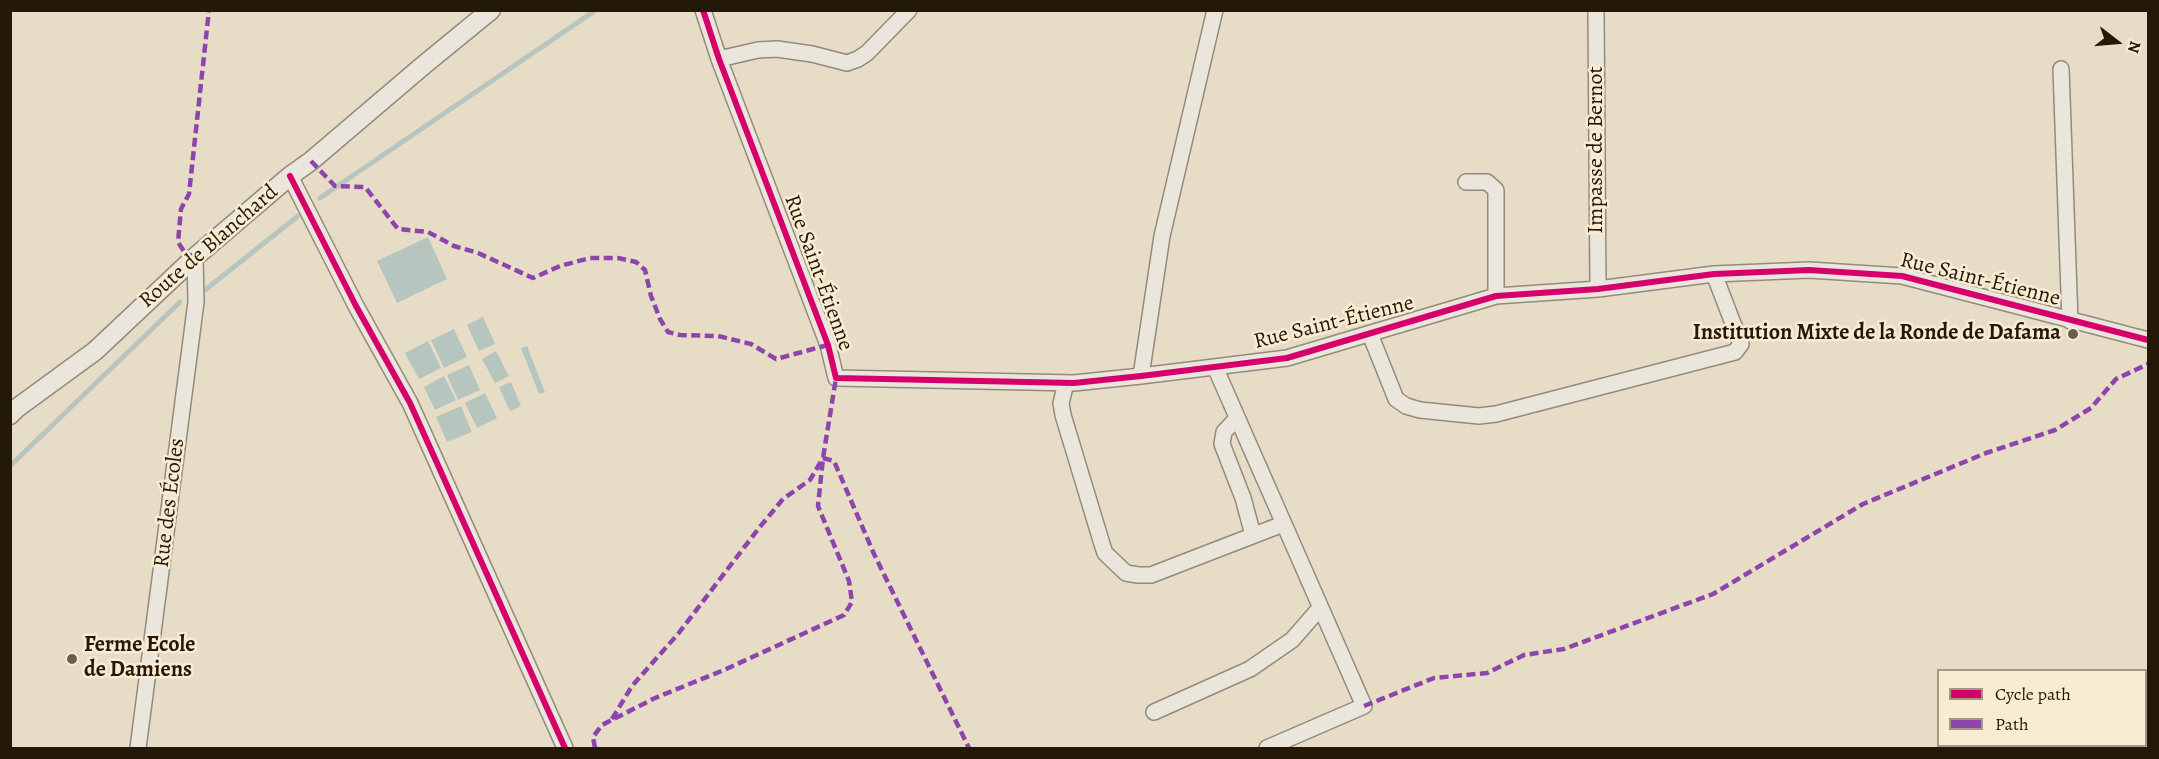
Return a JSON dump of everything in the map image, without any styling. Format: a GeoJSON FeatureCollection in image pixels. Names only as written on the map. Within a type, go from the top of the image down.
{"type":"FeatureCollection","features":[{"type":"Feature","properties":{"kind":"street","name":"Route de Blanchard"},"geometry":{"type":"LineString","coordinates":[[13,406],[95,351],[195,257],[491,10]]}},
{"type":"Feature","properties":{"kind":"street","name":"Rue Saint-Étienne"},"geometry":{"type":"LineString","coordinates":[[703,10],[719,59],[828,345],[836,378],[1066,382],[1141,376],[1287,358],[1496,296],[1598,289],[1714,274],[1809,270],[1902,276],[2148,340]]}},
{"type":"Feature","properties":{"kind":"street"},"geometry":{"type":"LineString","coordinates":[[719,59],[758,50],[777,49],[812,54],[848,63],[867,53],[909,10]]}},
{"type":"Feature","properties":{"kind":"street"},"geometry":{"type":"LineString","coordinates":[[1141,376],[1162,236],[1215,10]]}},
{"type":"Feature","properties":{"kind":"street","name":"Impasse de Bernot"},"geometry":{"type":"LineString","coordinates":[[1596,10],[1598,289]]}},
{"type":"Feature","properties":{"kind":"street"},"geometry":{"type":"LineString","coordinates":[[2061,69],[2070,321]]}},
{"type":"Feature","properties":{"kind":"street"},"geometry":{"type":"LineString","coordinates":[[290,177],[356,306],[410,404],[565,748]]}},
{"type":"Feature","properties":{"kind":"street"},"geometry":{"type":"LineString","coordinates":[[1466,182],[1487,182],[1496,190],[1496,296]]}},
{"type":"Feature","properties":{"kind":"street","name":"Rue des Écoles"},"geometry":{"type":"LineString","coordinates":[[138,748],[196,302],[195,257]]}},
{"type":"Feature","properties":{"kind":"street"},"geometry":{"type":"LineString","coordinates":[[1370,334],[1396,399],[1406,406],[1420,410],[1479,416],[1496,414],[1735,352],[1741,344],[1714,274]]}},
{"type":"Feature","properties":{"kind":"street"},"geometry":{"type":"LineString","coordinates":[[1215,367],[1364,706],[1267,748]]}},
{"type":"Feature","properties":{"kind":"street"},"geometry":{"type":"LineString","coordinates":[[1066,382],[1061,403],[1063,415],[1105,553],[1126,573],[1151,575],[1283,524]]}},
{"type":"Feature","properties":{"kind":"street"},"geometry":{"type":"LineString","coordinates":[[1237,418],[1224,432],[1222,444],[1243,498],[1253,535]]}},
{"type":"Feature","properties":{"kind":"street"},"geometry":{"type":"LineString","coordinates":[[1155,712],[1250,669],[1292,640],[1320,608]]}},
{"type":"Feature","properties":{"kind":"shaded area"},"geometry":{"type":"Polygon","coordinates":[[[428,237],[447,279],[397,303],[377,261],[428,237]]]}},
{"type":"Feature","properties":{"kind":"shaded area"},"geometry":{"type":"Polygon","coordinates":[[[483,317],[495,344],[479,351],[467,325],[483,317]]]}},
{"type":"Feature","properties":{"kind":"shaded area"},"geometry":{"type":"Polygon","coordinates":[[[454,329],[467,357],[444,368],[431,340],[454,329]]]}},
{"type":"Feature","properties":{"kind":"shaded area"},"geometry":{"type":"Polygon","coordinates":[[[428,341],[441,368],[419,379],[405,353],[428,341]]]}},
{"type":"Feature","properties":{"kind":"shaded area"},"geometry":{"type":"Polygon","coordinates":[[[527,346],[545,392],[539,394],[521,348],[527,346]]]}},
{"type":"Feature","properties":{"kind":"shaded area"},"geometry":{"type":"Polygon","coordinates":[[[496,351],[509,376],[495,383],[482,359],[496,351]]]}},
{"type":"Feature","properties":{"kind":"shaded area"},"geometry":{"type":"Polygon","coordinates":[[[469,365],[480,390],[458,400],[447,375],[469,365]]]}},
{"type":"Feature","properties":{"kind":"shaded area"},"geometry":{"type":"Polygon","coordinates":[[[444,376],[456,400],[435,410],[424,387],[444,376]]]}},
{"type":"Feature","properties":{"kind":"shaded area"},"geometry":{"type":"Polygon","coordinates":[[[511,382],[521,406],[510,411],[499,387],[511,382]]]}},
{"type":"Feature","properties":{"kind":"shaded area"},"geometry":{"type":"Polygon","coordinates":[[[485,393],[497,418],[477,428],[465,403],[485,393]]]}},
{"type":"Feature","properties":{"kind":"shaded area"},"geometry":{"type":"Polygon","coordinates":[[[461,406],[472,432],[447,442],[436,417],[461,406]]]}},
{"type":"Feature","properties":{"kind":"waterway"},"geometry":{"type":"LineString","coordinates":[[320,198],[596,10]]}},
{"type":"Feature","properties":{"kind":"waterway"},"geometry":{"type":"LineString","coordinates":[[205,290],[298,216]]}},
{"type":"Feature","properties":{"kind":"waterway"},"geometry":{"type":"LineString","coordinates":[[10,466],[180,302]]}},
{"type":"Feature","properties":{"kind":"marked path"},"geometry":{"type":"LineString","coordinates":[[195,257],[185,253],[178,242],[181,209],[189,194],[209,10]]}},
{"type":"Feature","properties":{"kind":"marked path"},"geometry":{"type":"LineString","coordinates":[[311,161],[335,186],[365,187],[398,229],[428,232],[454,246],[478,253],[533,278],[560,266],[590,258],[618,258],[636,262],[645,270],[651,296],[668,332],[680,335],[718,336],[751,344],[776,359],[828,345]]}},
{"type":"Feature","properties":{"kind":"marked path"},"geometry":{"type":"LineString","coordinates":[[1364,706],[1434,678],[1487,673],[1524,655],[1564,649],[1713,594],[1863,504],[1986,453],[2055,430],[2091,408],[2116,379],[2148,364]]}},
{"type":"Feature","properties":{"kind":"marked path"},"geometry":{"type":"LineString","coordinates":[[595,748],[593,737],[602,725],[655,698],[724,670],[844,615],[852,602],[849,581],[818,506],[836,378]]}},
{"type":"Feature","properties":{"kind":"marked path"},"geometry":{"type":"LineString","coordinates":[[612,719],[632,686],[678,634],[759,528],[783,499],[810,480],[823,458],[834,461],[874,554],[969,748]]}},
{"type":"Feature","properties":{"kind":"cycle path"},"geometry":{"type":"LineString","coordinates":[[703,10],[719,59],[828,345],[836,378],[1074,383],[1141,376],[1287,358],[1496,296],[1598,289],[1714,274],[1809,270],[1902,276],[2148,340]]}},
{"type":"Feature","properties":{"kind":"cycle path"},"geometry":{"type":"LineString","coordinates":[[290,176],[356,306],[410,403],[565,748]]}},
{"type":"Feature","properties":{"kind":"place","name":"Institution Mixte de la Ronde de Dafama"},"geometry":{"type":"Point","coordinates":[2073,334]}},
{"type":"Feature","properties":{"kind":"place","name":"Ferme Ecole de Damiens"},"geometry":{"type":"Point","coordinates":[72,659]}}]}
